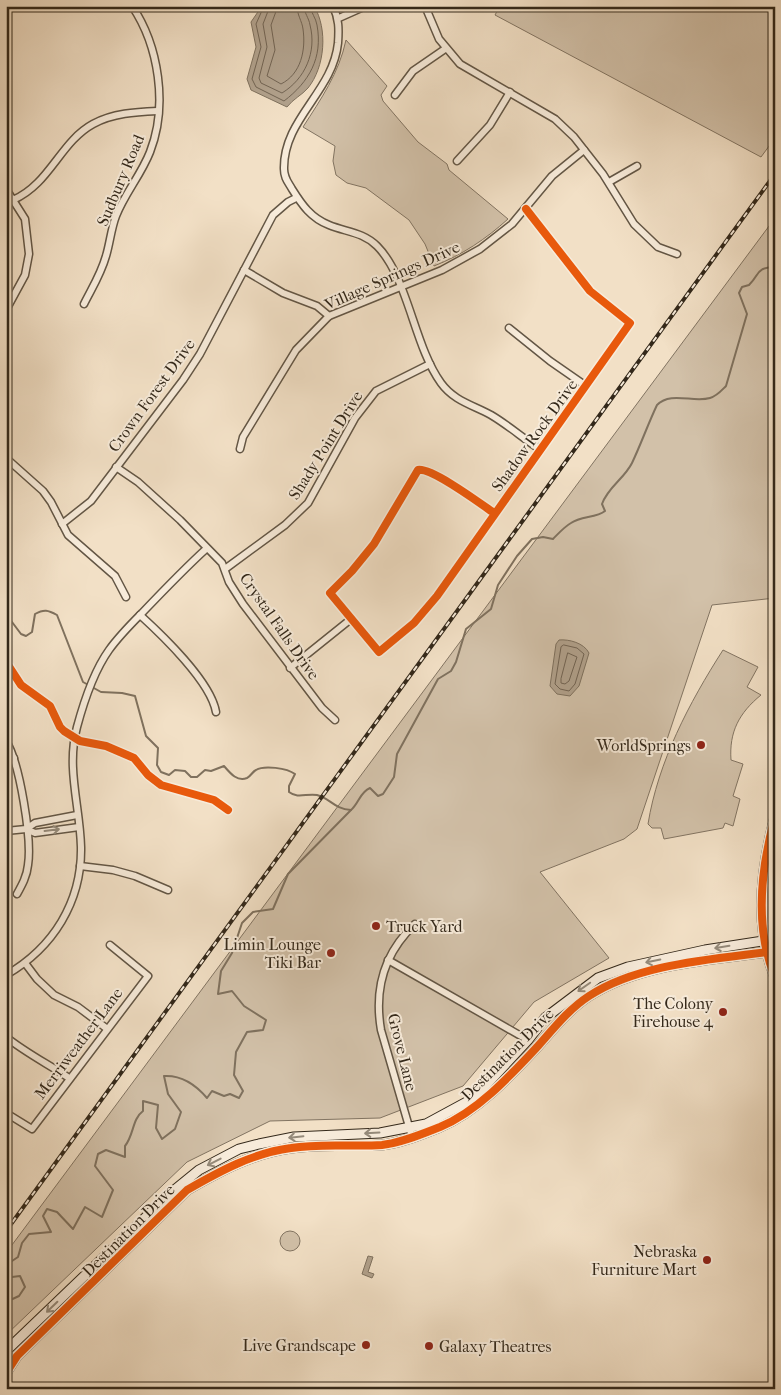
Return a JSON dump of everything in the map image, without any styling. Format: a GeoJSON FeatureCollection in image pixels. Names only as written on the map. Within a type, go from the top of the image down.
{"type":"FeatureCollection","features":[{"type":"Feature","properties":{"kind":"street","name":"Sudbury Road"},"geometry":{"type":"LineString","coordinates":[[84,304],[102,269],[114,222],[122,201],[150,152],[158,111],[156,73],[152,48],[141,20],[132,6]]}},
{"type":"Feature","properties":{"kind":"street"},"geometry":{"type":"LineString","coordinates":[[333,6],[339,18],[336,60],[321,90],[298,123],[286,146],[284,170],[286,181],[296,198],[317,219],[329,225],[352,231],[375,244],[390,264],[430,364],[440,382],[454,397],[491,415],[540,450]]}},
{"type":"Feature","properties":{"kind":"street"},"geometry":{"type":"LineString","coordinates":[[339,18],[366,6]]}},
{"type":"Feature","properties":{"kind":"street"},"geometry":{"type":"LineString","coordinates":[[425,6],[434,30],[445,49],[460,64],[554,119],[584,150],[609,182],[634,224],[658,246],[677,254]]}},
{"type":"Feature","properties":{"kind":"street"},"geometry":{"type":"LineString","coordinates":[[395,95],[413,71],[445,49]]}},
{"type":"Feature","properties":{"kind":"street"},"geometry":{"type":"LineString","coordinates":[[457,161],[490,125],[510,92]]}},
{"type":"Feature","properties":{"kind":"street"},"geometry":{"type":"LineString","coordinates":[[13,200],[28,194],[72,142],[93,124],[122,113],[158,111]]}},
{"type":"Feature","properties":{"kind":"street","name":"Village Springs Drive"},"geometry":{"type":"LineString","coordinates":[[240,450],[243,437],[291,358],[306,337],[329,316],[442,270],[480,249],[512,224],[552,176],[584,150]]}},
{"type":"Feature","properties":{"kind":"street"},"geometry":{"type":"LineString","coordinates":[[609,182],[636,166]]}},
{"type":"Feature","properties":{"kind":"street"},"geometry":{"type":"LineString","coordinates":[[6,188],[25,219],[29,254],[26,275],[6,310]]}},
{"type":"Feature","properties":{"kind":"street","name":"Crown Forest Drive"},"geometry":{"type":"LineString","coordinates":[[62,524],[91,501],[192,366],[273,215],[288,202],[296,198]]}},
{"type":"Feature","properties":{"kind":"street","name":"Shadow Rock Drive"},"geometry":{"type":"LineString","coordinates":[[350,619],[379,652],[399,637],[424,612],[630,323],[590,291],[526,209]]}},
{"type":"Feature","properties":{"kind":"street"},"geometry":{"type":"LineString","coordinates":[[244,270],[283,293],[317,306],[329,316]]}},
{"type":"Feature","properties":{"kind":"street"},"geometry":{"type":"LineString","coordinates":[[509,328],[550,361],[586,386]]}},
{"type":"Feature","properties":{"kind":"street","name":"Shady Point Drive"},"geometry":{"type":"LineString","coordinates":[[225,569],[279,530],[308,503],[355,418],[376,391],[430,364]]}},
{"type":"Feature","properties":{"kind":"street"},"geometry":{"type":"LineString","coordinates":[[6,458],[51,502],[64,529],[77,544],[115,576],[126,597]]}},
{"type":"Feature","properties":{"kind":"street","name":"Crystal Falls Drive"},"geometry":{"type":"LineString","coordinates":[[116,467],[138,482],[180,520],[225,569],[229,582],[243,604],[290,668],[324,710],[335,720]]}},
{"type":"Feature","properties":{"kind":"street"},"geometry":{"type":"LineString","coordinates":[[290,668],[350,619],[330,592],[368,554],[414,476],[421,469],[458,488],[494,513]]}},
{"type":"Feature","properties":{"kind":"street"},"geometry":{"type":"LineString","coordinates":[[6,974],[40,952],[62,921],[74,896],[80,866],[79,827],[72,759],[80,717],[99,667],[121,633],[206,549]]}},
{"type":"Feature","properties":{"kind":"street"},"geometry":{"type":"LineString","coordinates":[[140,614],[170,643],[207,691],[214,703],[216,712]]}},
{"type":"Feature","properties":{"kind":"street"},"geometry":{"type":"LineString","coordinates":[[6,741],[14,758],[26,829],[28,864],[24,880],[17,894]]}},
{"type":"Feature","properties":{"kind":"street"},"geometry":{"type":"LineString","coordinates":[[6,760],[14,758]]}},
{"type":"Feature","properties":{"kind":"street"},"geometry":{"type":"LineString","coordinates":[[6,831],[26,829],[35,823],[77,814]]}},
{"type":"Feature","properties":{"kind":"street"},"geometry":{"type":"LineString","coordinates":[[775,817],[766,849],[762,885],[764,940],[770,952],[775,977]]}},
{"type":"Feature","properties":{"kind":"street"},"geometry":{"type":"LineString","coordinates":[[26,829],[35,833],[79,827]]}},
{"type":"Feature","properties":{"kind":"street"},"geometry":{"type":"LineString","coordinates":[[80,866],[113,870],[136,876],[168,890]]}},
{"type":"Feature","properties":{"kind":"street","name":"Grove Lane"},"geometry":{"type":"LineString","coordinates":[[411,1133],[381,1030],[378,1013],[381,979],[388,960],[403,935],[415,924]]}},
{"type":"Feature","properties":{"kind":"street","name":"Destination Drive"},"geometry":{"type":"LineString","coordinates":[[6,1373],[17,1356],[187,1190],[218,1172],[260,1154],[292,1147],[384,1145],[411,1133],[474,1098],[546,1018],[598,978],[628,967],[705,950],[775,939]]}},
{"type":"Feature","properties":{"kind":"street","name":"Merriweather Lane"},"geometry":{"type":"LineString","coordinates":[[6,1113],[32,1128],[106,1028],[148,976],[110,945]]}},
{"type":"Feature","properties":{"kind":"street","name":"Destination Drive"},"geometry":{"type":"LineString","coordinates":[[6,1351],[172,1192],[199,1170],[239,1150],[294,1137],[411,1133],[441,1127],[466,1114],[487,1096],[536,1047],[562,1018],[588,996],[612,983],[648,971],[770,952]]}},
{"type":"Feature","properties":{"kind":"street"},"geometry":{"type":"LineString","coordinates":[[388,960],[528,1040]]}},
{"type":"Feature","properties":{"kind":"street"},"geometry":{"type":"LineString","coordinates":[[25,963],[37,979],[54,994],[78,1007],[106,1028]]}},
{"type":"Feature","properties":{"kind":"street"},"geometry":{"type":"LineString","coordinates":[[6,1037],[22,1050],[43,1060],[69,1078]]}},
{"type":"Feature","properties":{"kind":"street"},"geometry":{"type":"LineString","coordinates":[[259,1144],[260,1154]]}},
{"type":"Feature","properties":{"kind":"street"},"geometry":{"type":"LineString","coordinates":[[32,1327],[40,1334]]}},
{"type":"Feature","properties":{"kind":"shaded area"},"geometry":{"type":"Polygon","coordinates":[[[500,6],[775,6],[775,138],[761,157],[495,15],[500,6]]]}},
{"type":"Feature","properties":{"kind":"shaded area"},"geometry":{"type":"Polygon","coordinates":[[[346,40],[387,86],[381,95],[383,101],[418,142],[447,164],[449,170],[508,219],[473,246],[434,266],[425,244],[409,220],[366,188],[347,183],[336,175],[333,161],[335,146],[303,127],[334,75],[346,40]]]}},
{"type":"Feature","properties":{"kind":"shaded area"},"geometry":{"type":"Polygon","coordinates":[[[775,218],[775,598],[712,605],[637,829],[624,839],[540,872],[609,958],[534,1002],[463,1086],[380,1118],[270,1121],[187,1162],[6,1335],[6,1253],[775,218]]]}},
{"type":"Feature","properties":{"kind":"shaded area","name":"WorldSprings"},"geometry":{"type":"Polygon","coordinates":[[[723,650],[758,667],[747,687],[761,695],[741,716],[732,741],[731,760],[743,764],[733,796],[740,799],[733,826],[725,823],[723,828],[664,839],[661,828],[652,828],[648,824],[659,778],[676,734],[687,712],[723,650]]]}},
{"type":"Feature","properties":{"kind":"shaded area"},"geometry":{"type":"Polygon","coordinates":[[[290,1231],[297,1234],[300,1241],[297,1248],[290,1251],[283,1248],[280,1241],[283,1234],[290,1231]]]}},
{"type":"Feature","properties":{"kind":"water"},"geometry":{"type":"Polygon","coordinates":[[[262,6],[314,6],[321,26],[323,48],[318,70],[308,88],[287,107],[251,90],[247,79],[256,47],[251,22],[262,6]]]}},
{"type":"Feature","properties":{"kind":"water"},"geometry":{"type":"Polygon","coordinates":[[[559,640],[576,642],[589,653],[579,686],[570,696],[557,694],[550,686],[556,644],[559,640]]]}},
{"type":"Feature","properties":{"kind":"water"},"geometry":{"type":"Polygon","coordinates":[[[368,1256],[373,1257],[368,1272],[374,1274],[372,1278],[362,1274],[368,1256]]]}},
{"type":"Feature","properties":{"kind":"waterway"},"geometry":{"type":"LineString","coordinates":[[6,614],[21,634],[26,636],[32,632],[35,614],[46,611],[57,615],[83,682],[101,692],[135,696],[146,736],[158,748],[157,765],[161,772],[169,775],[175,770],[185,771],[191,777],[197,777],[205,770],[211,771],[224,766],[234,776],[243,779],[260,768],[281,769],[295,774],[289,786],[289,792],[292,794],[317,795],[340,808],[351,810],[364,792],[370,788],[378,796],[383,794],[394,777],[397,754],[438,679],[451,671],[456,662],[466,629],[491,609],[498,585],[517,556],[532,539],[543,537],[553,539],[566,526],[575,521],[605,511],[602,504],[612,488],[629,469],[657,405],[663,401],[675,398],[710,398],[717,395],[726,386],[747,314],[739,293],[742,287],[749,285],[761,270],[775,267]]}},
{"type":"Feature","properties":{"kind":"waterway"},"geometry":{"type":"LineString","coordinates":[[6,1265],[18,1257],[22,1243],[29,1234],[51,1232],[43,1216],[47,1209],[57,1212],[73,1229],[85,1207],[102,1217],[113,1190],[95,1166],[98,1154],[106,1150],[125,1157],[125,1146],[139,1114],[143,1111],[143,1101],[158,1105],[156,1128],[162,1139],[175,1129],[181,1112],[168,1094],[164,1076],[176,1077],[188,1082],[207,1098],[212,1091],[224,1096],[230,1094],[239,1098],[243,1091],[234,1075],[236,1052],[247,1032],[263,1030],[266,1020],[244,1006],[232,991],[218,994],[221,971],[232,953],[242,923],[253,912],[273,909],[288,874],[351,810]]}},
{"type":"Feature","properties":{"kind":"waterway"},"geometry":{"type":"LineString","coordinates":[[6,1273],[12,1277],[20,1276],[25,1287],[19,1296],[6,1302]]}},
{"type":"Feature","properties":{"kind":"railway"},"geometry":{"type":"LineString","coordinates":[[6,1231],[775,174]]}},
{"type":"Feature","properties":{"kind":"cycle path"},"geometry":{"type":"LineString","coordinates":[[494,513],[434,474],[418,470],[374,544],[352,571],[330,593],[379,652],[414,623],[437,596],[630,323],[590,291],[526,209]]}},
{"type":"Feature","properties":{"kind":"cycle path"},"geometry":{"type":"LineString","coordinates":[[6,662],[21,685],[50,706],[60,727],[64,731],[80,741],[106,746],[134,758],[148,775],[161,785],[214,800],[228,810]]}},
{"type":"Feature","properties":{"kind":"cycle path"},"geometry":{"type":"LineString","coordinates":[[775,817],[766,856],[762,897],[764,938],[768,958],[775,977]]}},
{"type":"Feature","properties":{"kind":"cycle path"},"geometry":{"type":"LineString","coordinates":[[6,1373],[17,1356],[187,1190],[199,1183],[250,1158],[277,1150],[314,1146],[382,1145],[404,1140],[440,1127],[467,1112],[493,1092],[575,1007],[589,996],[609,985],[654,969],[703,960],[775,951]]}},
{"type":"Feature","properties":{"kind":"place","name":"WorldSprings"},"geometry":{"type":"Point","coordinates":[701,745]}},
{"type":"Feature","properties":{"kind":"place","name":"Truck Yard"},"geometry":{"type":"Point","coordinates":[376,926]}},
{"type":"Feature","properties":{"kind":"place","name":"Limin Lounge Tiki Bar"},"geometry":{"type":"Point","coordinates":[331,953]}},
{"type":"Feature","properties":{"kind":"place","name":"The Colony Firehouse 4"},"geometry":{"type":"Point","coordinates":[723,1012]}},
{"type":"Feature","properties":{"kind":"place","name":"Nebraska Furniture Mart"},"geometry":{"type":"Point","coordinates":[707,1260]}},
{"type":"Feature","properties":{"kind":"place","name":"Live Grandscape"},"geometry":{"type":"Point","coordinates":[366,1345]}},
{"type":"Feature","properties":{"kind":"place","name":"Galaxy Theatres"},"geometry":{"type":"Point","coordinates":[429,1346]}}]}
